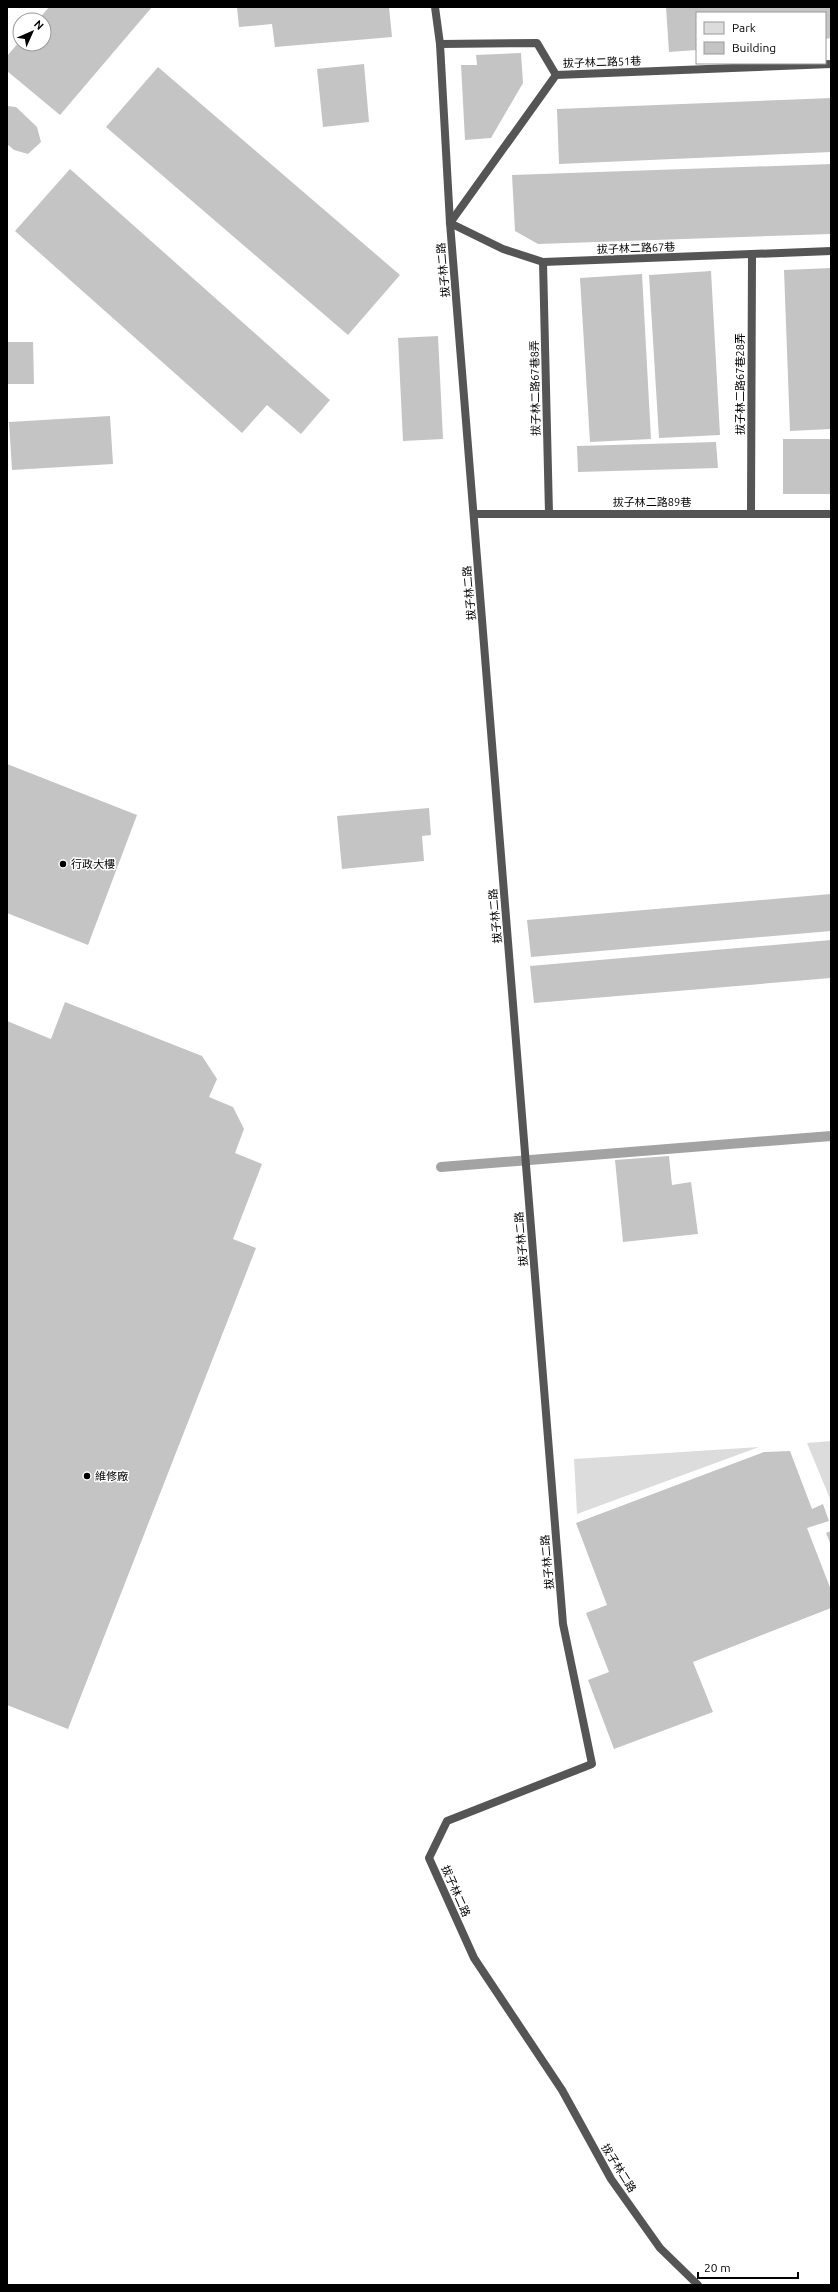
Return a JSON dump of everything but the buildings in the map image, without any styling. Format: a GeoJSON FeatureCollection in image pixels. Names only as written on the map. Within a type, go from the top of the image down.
{"type":"FeatureCollection","features":[{"type":"Feature","properties":{"kind":"lane","name":"拔子林二路"},"geometry":{"type":"LineString","coordinates":[[435,7],[440,44],[450,223],[563,1624],[592,1764],[447,1821],[429,1858],[474,1958],[562,2090],[612,2178],[660,2248],[698,2285]]}},
{"type":"Feature","properties":{"kind":"lane"},"geometry":{"type":"LineString","coordinates":[[440,44],[537,43],[556,75]]}},
{"type":"Feature","properties":{"kind":"lane","name":"拔子林二路51巷"},"geometry":{"type":"LineString","coordinates":[[450,223],[556,75],[831,64]]}},
{"type":"Feature","properties":{"kind":"lane","name":"拔子林二路67巷"},"geometry":{"type":"LineString","coordinates":[[450,223],[503,249],[543,262],[831,251]]}},
{"type":"Feature","properties":{"kind":"lane","name":"拔子林二路67巷28弄"},"geometry":{"type":"LineString","coordinates":[[751,513],[752,254]]}},
{"type":"Feature","properties":{"kind":"lane","name":"拔子林二路67巷8弄"},"geometry":{"type":"LineString","coordinates":[[543,262],[549,513]]}},
{"type":"Feature","properties":{"kind":"lane","name":"拔子林二路89巷"},"geometry":{"type":"LineString","coordinates":[[474,514],[831,514]]}},
{"type":"Feature","properties":{"kind":"green space"},"geometry":{"type":"Polygon","coordinates":[[[831,1441],[831,1501],[807,1443],[831,1441]]]}},
{"type":"Feature","properties":{"kind":"green space"},"geometry":{"type":"Polygon","coordinates":[[[759,1447],[577,1514],[574,1459],[759,1447]]]}},
{"type":"Feature","properties":{"kind":"waterway"},"geometry":{"type":"LineString","coordinates":[[441,1167],[831,1136]]}},
{"type":"Feature","properties":{"kind":"place","name":"行政大樓"},"geometry":{"type":"Point","coordinates":[63,864]}},
{"type":"Feature","properties":{"kind":"place","name":"維修廠"},"geometry":{"type":"Point","coordinates":[87,1476]}}]}
